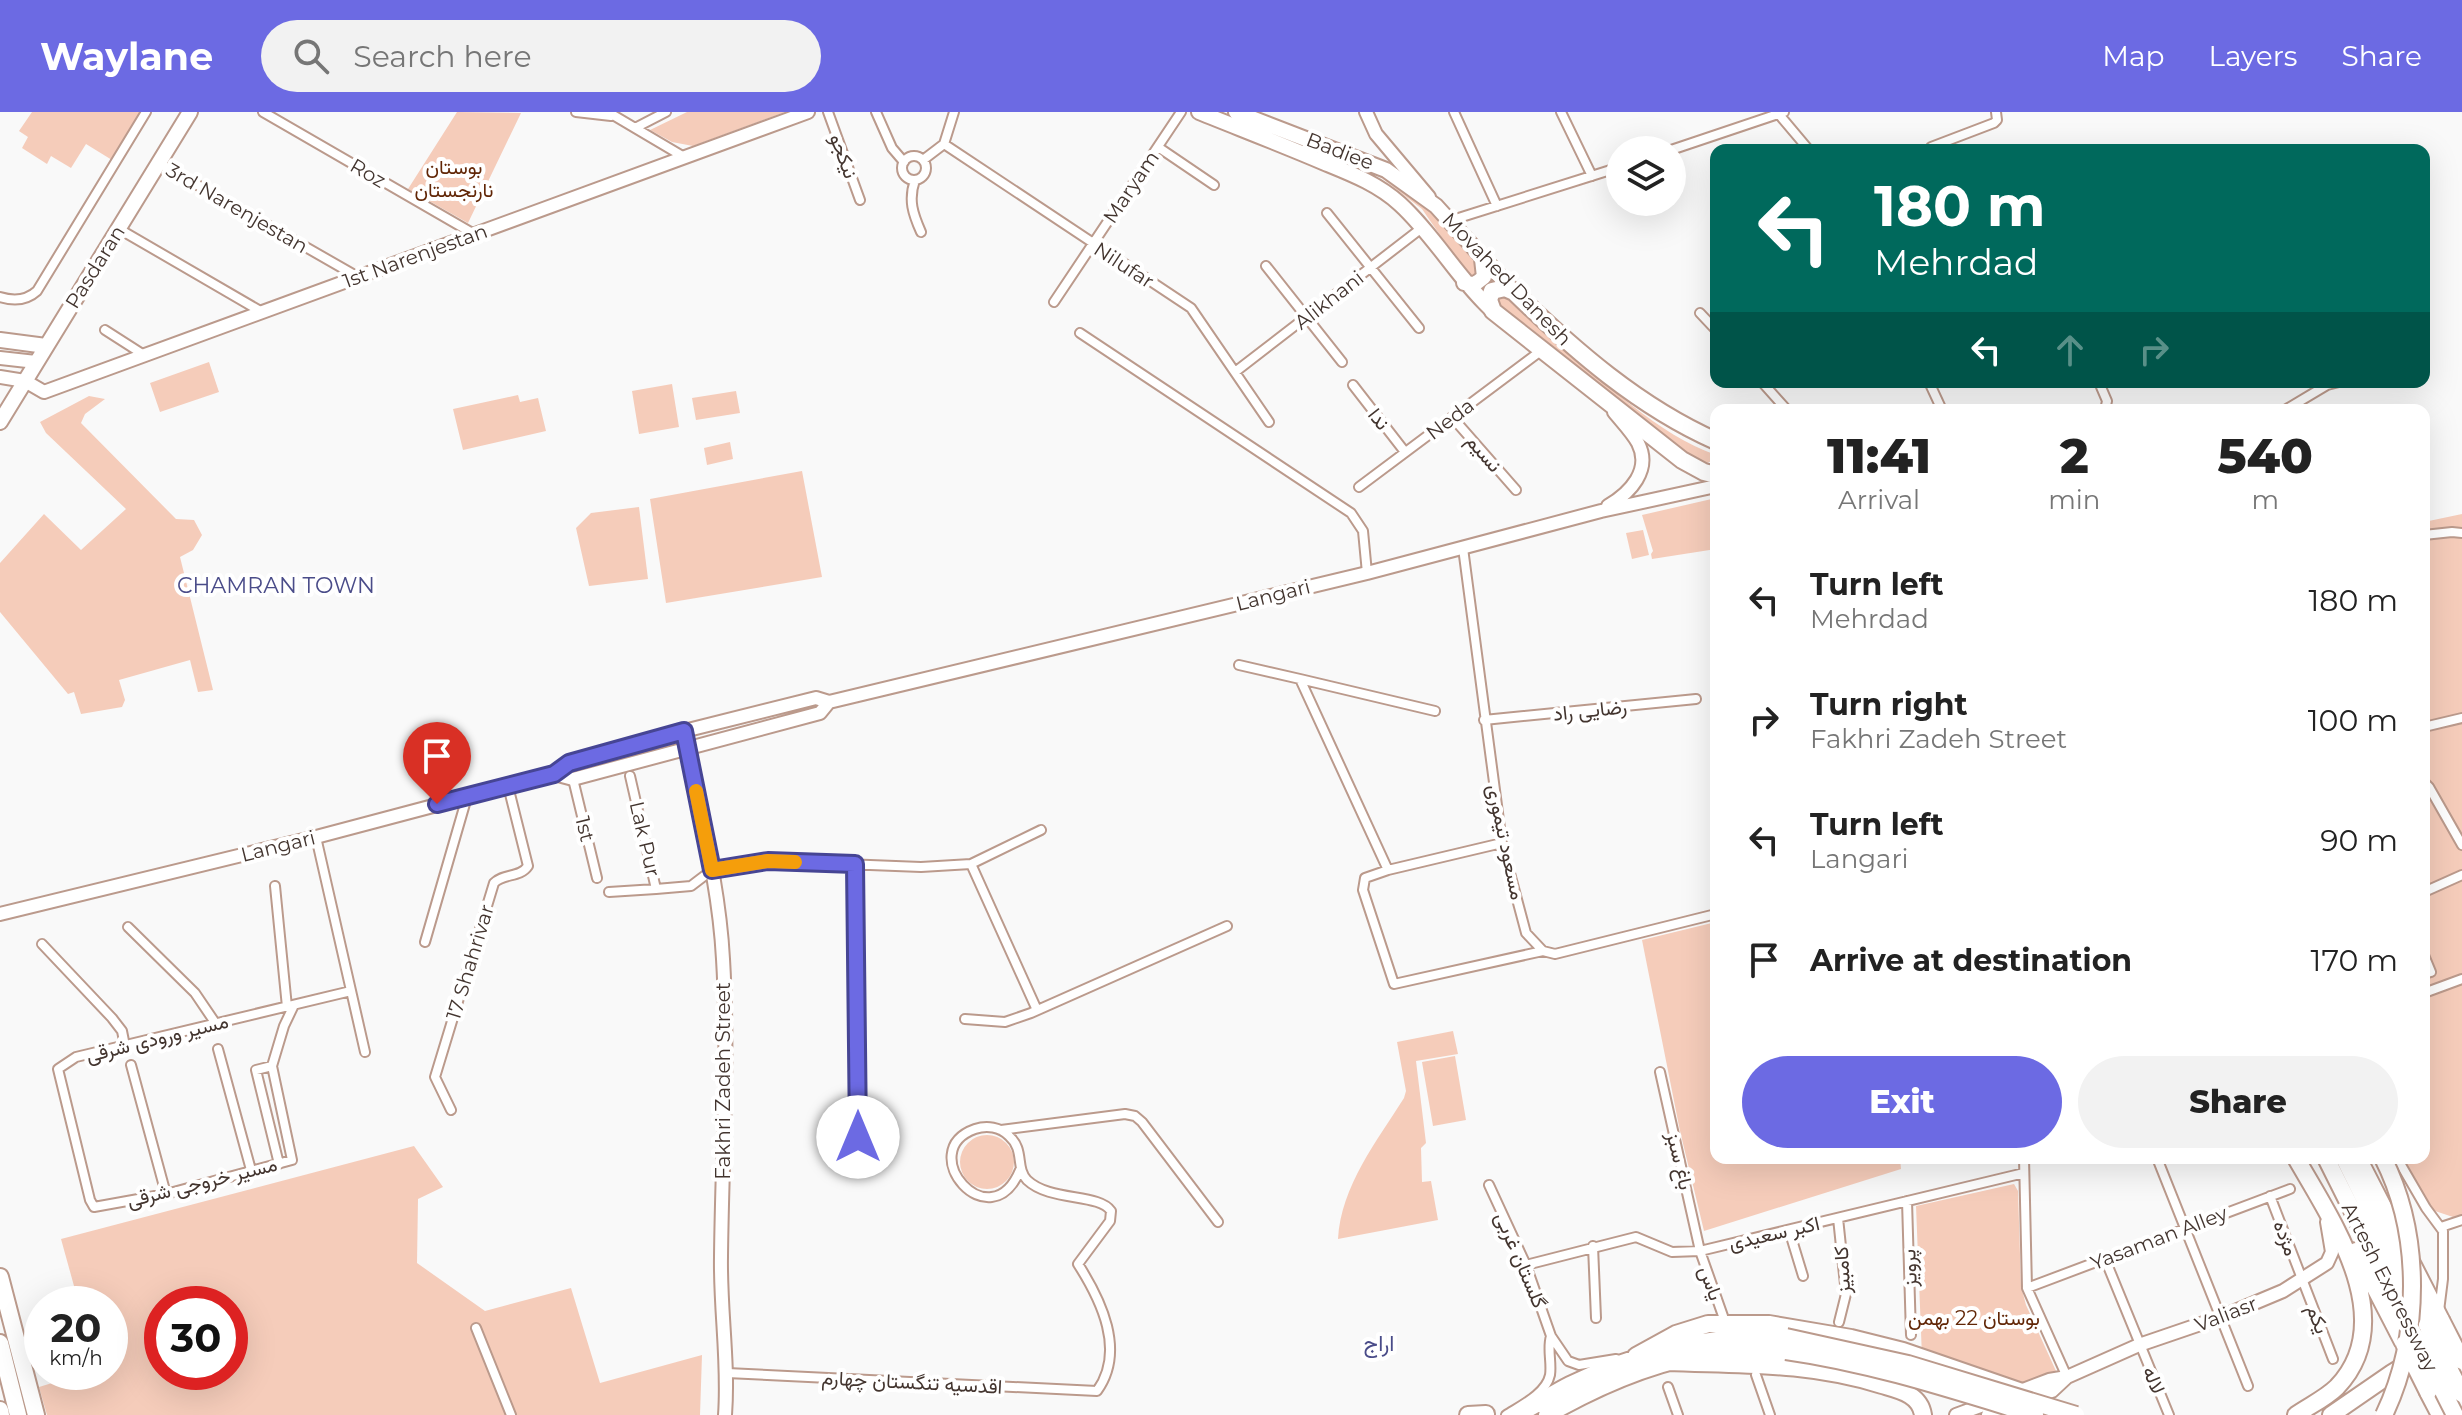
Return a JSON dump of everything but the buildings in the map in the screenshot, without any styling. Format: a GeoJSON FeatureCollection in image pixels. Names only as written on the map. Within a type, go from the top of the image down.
{"type":"FeatureCollection","features":[{"type":"Feature","properties":{"kind":"highway"},"geometry":{"type":"LineString","coordinates":[[1493,311],[1489,300],[1492,291],[1505,288],[1514,292]]}},
{"type":"Feature","properties":{"kind":"highway","name":"Movahed Danesh"},"geometry":{"type":"LineString","coordinates":[[1514,292],[1559,336],[1615,380],[1684,425],[1710,438]]}},
{"type":"Feature","properties":{"kind":"highway","name":"Movahed Danesh"},"geometry":{"type":"LineString","coordinates":[[1493,311],[1682,460],[1710,474]]}},
{"type":"Feature","properties":{"kind":"highway"},"geometry":{"type":"LineString","coordinates":[[2296,1415],[2335,1389],[2355,1360],[2363,1332],[2362,1296],[2351,1259],[2299,1164]]}},
{"type":"Feature","properties":{"kind":"highway"},"geometry":{"type":"LineString","coordinates":[[2311,1164],[2425,1328],[2462,1361]]}},
{"type":"Feature","properties":{"kind":"highway","name":"Artesh Expressway"},"geometry":{"type":"LineString","coordinates":[[2329,1164],[2462,1394]]}},
{"type":"Feature","properties":{"kind":"highway","name":"Artesh Expressway"},"geometry":{"type":"LineString","coordinates":[[2347,1164],[2425,1328],[2455,1415]]}},
{"type":"Feature","properties":{"kind":"highway"},"geometry":{"type":"LineString","coordinates":[[2360,1164],[2425,1328],[2428,1392],[2440,1415]]}},
{"type":"Feature","properties":{"kind":"highway"},"geometry":{"type":"LineString","coordinates":[[2384,1415],[2407,1337],[2411,1278],[2404,1217],[2385,1164]]}},
{"type":"Feature","properties":{"kind":"highway"},"geometry":{"type":"LineString","coordinates":[[0,1277],[35,1411]]}},
{"type":"Feature","properties":{"kind":"highway"},"geometry":{"type":"LineString","coordinates":[[1516,1415],[1676,1334],[1708,1324],[1769,1324],[1851,1338],[1903,1351],[2028,1402]]}},
{"type":"Feature","properties":{"kind":"highway"},"geometry":{"type":"LineString","coordinates":[[1636,1356],[1719,1338],[1786,1344],[1908,1364],[2076,1415]]}},
{"type":"Feature","properties":{"kind":"highway"},"geometry":{"type":"LineString","coordinates":[[2331,1415],[2392,1373],[2462,1338]]}},
{"type":"Feature","properties":{"kind":"highway"},"geometry":{"type":"LineString","coordinates":[[0,1343],[18,1415]]}},
{"type":"Feature","properties":{"kind":"highway"},"geometry":{"type":"LineString","coordinates":[[1547,1415],[1667,1362],[1786,1344],[1833,1359],[2028,1402]]}},
{"type":"Feature","properties":{"kind":"highway"},"geometry":{"type":"LineString","coordinates":[[1667,1362],[1786,1365],[1826,1370],[1907,1393],[1920,1403],[1923,1415]]}},
{"type":"Feature","properties":{"kind":"highway"},"geometry":{"type":"LineString","coordinates":[[1468,1415],[1486,1414]]}},
{"type":"Feature","properties":{"kind":"main road","name":"Pasdaran"},"geometry":{"type":"LineString","coordinates":[[1,416],[190,112]]}},
{"type":"Feature","properties":{"kind":"main road","name":"Movahed Danesh"},"geometry":{"type":"LineString","coordinates":[[1199,112],[1364,179],[1390,196],[1423,227],[1464,283],[1493,311]]}},
{"type":"Feature","properties":{"kind":"main road","name":"Badiee"},"geometry":{"type":"LineString","coordinates":[[1236,112],[1375,164],[1436,206]]}},
{"type":"Feature","properties":{"kind":"main road","name":"Movahed Danesh"},"geometry":{"type":"LineString","coordinates":[[1366,112],[1376,134],[1514,292]]}},
{"type":"Feature","properties":{"kind":"main road","name":"1st Narenjestan"},"geometry":{"type":"LineString","coordinates":[[0,377],[25,381],[44,392],[799,114]]}},
{"type":"Feature","properties":{"kind":"main road"},"geometry":{"type":"LineString","coordinates":[[1464,283],[1475,284],[1484,277],[1482,258]]}},
{"type":"Feature","properties":{"kind":"main road"},"geometry":{"type":"LineString","coordinates":[[0,340],[46,346]]}},
{"type":"Feature","properties":{"kind":"main road"},"geometry":{"type":"LineString","coordinates":[[0,358],[36,362]]}},
{"type":"Feature","properties":{"kind":"main road"},"geometry":{"type":"LineString","coordinates":[[1601,511],[1627,493],[1643,464],[1638,444],[1607,403]]}},
{"type":"Feature","properties":{"kind":"main road","name":"Langari"},"geometry":{"type":"LineString","coordinates":[[0,914],[316,837],[554,774],[569,763],[816,698],[829,702],[1367,573],[1601,511],[1710,487]]}},
{"type":"Feature","properties":{"kind":"main road","name":"Langari"},"geometry":{"type":"LineString","coordinates":[[554,774],[573,779],[688,749],[820,713],[829,702]]}},
{"type":"Feature","properties":{"kind":"main road","name":"Fakhri Zadeh Street"},"geometry":{"type":"LineString","coordinates":[[684,731],[712,870],[723,956],[726,1111],[721,1261],[727,1373],[725,1415]]}},
{"type":"Feature","properties":{"kind":"main road"},"geometry":{"type":"LineString","coordinates":[[696,791],[700,758],[712,742]]}},
{"type":"Feature","properties":{"kind":"main road","name":"Valiasr"},"geometry":{"type":"LineString","coordinates":[[1988,1415],[2052,1391],[2067,1377],[2139,1345],[2221,1317],[2283,1291],[2327,1263],[2332,1252],[2324,1207]]}},
{"type":"Feature","properties":{"kind":"main road","name":"Valiasr"},"geometry":{"type":"LineString","coordinates":[[1956,1415],[2028,1402]]}},
{"type":"Feature","properties":{"kind":"street"},"geometry":{"type":"LineString","coordinates":[[0,297],[21,300],[37,291],[146,112]]}},
{"type":"Feature","properties":{"kind":"street","name":"Roz"},"geometry":{"type":"LineString","coordinates":[[263,112],[474,234]]}},
{"type":"Feature","properties":{"kind":"street"},"geometry":{"type":"LineString","coordinates":[[576,112],[610,114],[684,157]]}},
{"type":"Feature","properties":{"kind":"street"},"geometry":{"type":"LineString","coordinates":[[635,128],[666,112]]}},
{"type":"Feature","properties":{"kind":"street","name":"نیکجو"},"geometry":{"type":"LineString","coordinates":[[828,112],[860,200]]}},
{"type":"Feature","properties":{"kind":"street"},"geometry":{"type":"LineString","coordinates":[[876,112],[892,148],[904,162],[903,173],[915,180],[925,175],[923,160],[913,156],[904,162]]}},
{"type":"Feature","properties":{"kind":"street"},"geometry":{"type":"LineString","coordinates":[[923,160],[944,144],[954,112]]}},
{"type":"Feature","properties":{"kind":"street","name":"Maryam"},"geometry":{"type":"LineString","coordinates":[[1054,302],[1181,112]]}},
{"type":"Feature","properties":{"kind":"street"},"geometry":{"type":"LineString","coordinates":[[1454,112],[1497,206]]}},
{"type":"Feature","properties":{"kind":"street"},"geometry":{"type":"LineString","coordinates":[[1561,112],[1592,176]]}},
{"type":"Feature","properties":{"kind":"street"},"geometry":{"type":"LineString","coordinates":[[1939,144],[1997,122],[1996,112]]}},
{"type":"Feature","properties":{"kind":"street"},"geometry":{"type":"LineString","coordinates":[[1686,145],[1780,113],[1804,144]]}},
{"type":"Feature","properties":{"kind":"street","name":"Nilufar"},"geometry":{"type":"LineString","coordinates":[[944,144],[1191,308],[1269,422]]}},
{"type":"Feature","properties":{"kind":"street"},"geometry":{"type":"LineString","coordinates":[[1158,147],[1214,185]]}},
{"type":"Feature","properties":{"kind":"street","name":"3rd Narenjestan"},"geometry":{"type":"LineString","coordinates":[[159,163],[358,277]]}},
{"type":"Feature","properties":{"kind":"street"},"geometry":{"type":"LineString","coordinates":[[1449,221],[1606,172]]}},
{"type":"Feature","properties":{"kind":"street"},"geometry":{"type":"LineString","coordinates":[[915,180],[911,191],[911,209],[921,232]]}},
{"type":"Feature","properties":{"kind":"street"},"geometry":{"type":"LineString","coordinates":[[1327,213],[1419,328]]}},
{"type":"Feature","properties":{"kind":"street","name":"Alikhani"},"geometry":{"type":"LineString","coordinates":[[1235,372],[1423,227]]}},
{"type":"Feature","properties":{"kind":"street"},"geometry":{"type":"LineString","coordinates":[[119,229],[262,312]]}},
{"type":"Feature","properties":{"kind":"street"},"geometry":{"type":"LineString","coordinates":[[1266,266],[1342,362]]}},
{"type":"Feature","properties":{"kind":"street"},"geometry":{"type":"LineString","coordinates":[[1700,313],[1710,324]]}},
{"type":"Feature","properties":{"kind":"street"},"geometry":{"type":"LineString","coordinates":[[105,330],[144,356]]}},
{"type":"Feature","properties":{"kind":"street"},"geometry":{"type":"LineString","coordinates":[[1080,333],[1351,513],[1363,531],[1367,573]]}},
{"type":"Feature","properties":{"kind":"street","name":"Neda"},"geometry":{"type":"LineString","coordinates":[[1359,487],[1542,350]]}},
{"type":"Feature","properties":{"kind":"street","name":"ندا"},"geometry":{"type":"LineString","coordinates":[[1353,385],[1405,452]]}},
{"type":"Feature","properties":{"kind":"street"},"geometry":{"type":"LineString","coordinates":[[1767,388],[1782,404]]}},
{"type":"Feature","properties":{"kind":"street"},"geometry":{"type":"LineString","coordinates":[[2295,404],[2322,388]]}},
{"type":"Feature","properties":{"kind":"street","name":"نسیم"},"geometry":{"type":"LineString","coordinates":[[1452,417],[1516,490]]}},
{"type":"Feature","properties":{"kind":"street"},"geometry":{"type":"LineString","coordinates":[[2430,534],[2462,533]]}},
{"type":"Feature","properties":{"kind":"street","name":"مسعود تیموری"},"geometry":{"type":"LineString","coordinates":[[1463,548],[1502,843],[1526,933],[1543,951]]}},
{"type":"Feature","properties":{"kind":"street"},"geometry":{"type":"LineString","coordinates":[[1239,665],[1435,711]]}},
{"type":"Feature","properties":{"kind":"street"},"geometry":{"type":"LineString","coordinates":[[1300,679],[1388,870]]}},
{"type":"Feature","properties":{"kind":"street","name":"رضایی راد"},"geometry":{"type":"LineString","coordinates":[[1484,720],[1696,699]]}},
{"type":"Feature","properties":{"kind":"street"},"geometry":{"type":"LineString","coordinates":[[2430,726],[2462,718]]}},
{"type":"Feature","properties":{"kind":"street","name":"Lak Pur"},"geometry":{"type":"LineString","coordinates":[[630,776],[656,889],[694,885],[712,870],[768,861],[921,867],[971,864]]}},
{"type":"Feature","properties":{"kind":"street","name":"1st"},"geometry":{"type":"LineString","coordinates":[[573,779],[597,878]]}},
{"type":"Feature","properties":{"kind":"street","name":"17 Shahrivar"},"geometry":{"type":"LineString","coordinates":[[451,1110],[435,1077],[494,883],[501,877],[523,872],[528,866],[508,786]]}},
{"type":"Feature","properties":{"kind":"street"},"geometry":{"type":"LineString","coordinates":[[2430,789],[2462,845]]}},
{"type":"Feature","properties":{"kind":"street"},"geometry":{"type":"LineString","coordinates":[[425,942],[467,796]]}},
{"type":"Feature","properties":{"kind":"street"},"geometry":{"type":"LineString","coordinates":[[1037,1010],[971,864],[1041,830]]}},
{"type":"Feature","properties":{"kind":"street"},"geometry":{"type":"LineString","coordinates":[[316,837],[365,1052]]}},
{"type":"Feature","properties":{"kind":"street"},"geometry":{"type":"LineString","coordinates":[[1502,843],[1365,878],[1363,890],[1394,984],[1543,951],[1555,954],[1566,952],[1710,916]]}},
{"type":"Feature","properties":{"kind":"street"},"geometry":{"type":"LineString","coordinates":[[855,864],[858,1137]]}},
{"type":"Feature","properties":{"kind":"street"},"geometry":{"type":"LineString","coordinates":[[2430,889],[2462,875]]}},
{"type":"Feature","properties":{"kind":"street"},"geometry":{"type":"LineString","coordinates":[[275,886],[290,1006]]}},
{"type":"Feature","properties":{"kind":"street"},"geometry":{"type":"LineString","coordinates":[[609,892],[656,889]]}},
{"type":"Feature","properties":{"kind":"street"},"geometry":{"type":"LineString","coordinates":[[965,1019],[1005,1022],[1227,926]]}},
{"type":"Feature","properties":{"kind":"street"},"geometry":{"type":"LineString","coordinates":[[128,927],[195,993],[216,1024]]}},
{"type":"Feature","properties":{"kind":"street"},"geometry":{"type":"LineString","coordinates":[[42,944],[112,1018],[122,1031],[125,1046]]}},
{"type":"Feature","properties":{"kind":"street"},"geometry":{"type":"LineString","coordinates":[[2430,991],[2462,979]]}},
{"type":"Feature","properties":{"kind":"street","name":"مسیر ورودی شرقی"},"geometry":{"type":"LineString","coordinates":[[94,1207],[58,1069],[76,1057],[351,991]]}},
{"type":"Feature","properties":{"kind":"street","name":"مسیر خروجی شرقی"},"geometry":{"type":"LineString","coordinates":[[94,1207],[166,1194],[292,1160],[272,1066],[290,1006]]}},
{"type":"Feature","properties":{"kind":"street"},"geometry":{"type":"LineString","coordinates":[[218,1049],[251,1170]]}},
{"type":"Feature","properties":{"kind":"street"},"geometry":{"type":"LineString","coordinates":[[131,1065],[166,1194]]}},
{"type":"Feature","properties":{"kind":"street"},"geometry":{"type":"LineString","coordinates":[[272,1066],[256,1070],[279,1164]]}},
{"type":"Feature","properties":{"kind":"street","name":"باغ سبز"},"geometry":{"type":"LineString","coordinates":[[1660,1072],[1700,1251]]}},
{"type":"Feature","properties":{"kind":"street"},"geometry":{"type":"LineString","coordinates":[[1001,1130],[1125,1114],[1135,1116],[1218,1222]]}},
{"type":"Feature","properties":{"kind":"street"},"geometry":{"type":"LineString","coordinates":[[990,1127],[1001,1130],[1018,1146],[1020,1170],[1008,1189],[988,1196],[976,1195],[966,1190],[953,1172],[954,1149],[968,1132],[990,1127]]}},
{"type":"Feature","properties":{"kind":"street"},"geometry":{"type":"LineString","coordinates":[[2024,1164],[2027,1288],[2067,1377]]}},
{"type":"Feature","properties":{"kind":"street"},"geometry":{"type":"LineString","coordinates":[[2159,1164],[2248,1386]]}},
{"type":"Feature","properties":{"kind":"street"},"geometry":{"type":"LineString","coordinates":[[2400,1164],[2441,1227],[2443,1237],[2443,1279],[2425,1328]]}},
{"type":"Feature","properties":{"kind":"street","name":"اقدسیه تنگستان چهارم"},"geometry":{"type":"LineString","coordinates":[[727,1373],[1097,1391],[1107,1378],[1107,1321],[1087,1276],[1078,1264],[1110,1221],[1111,1211],[1107,1205],[1049,1194],[1027,1180],[1020,1170]]}},
{"type":"Feature","properties":{"kind":"street","name":"اکبر سعیدی"},"geometry":{"type":"LineString","coordinates":[[1526,1265],[1636,1237],[1672,1252],[1700,1251],[2024,1173]]}},
{"type":"Feature","properties":{"kind":"street","name":"گلستان غربی"},"geometry":{"type":"LineString","coordinates":[[1489,1185],[1526,1265],[1551,1336]]}},
{"type":"Feature","properties":{"kind":"street","name":"Yasaman Alley"},"geometry":{"type":"LineString","coordinates":[[2027,1288],[2290,1189]]}},
{"type":"Feature","properties":{"kind":"street","name":"مژده"},"geometry":{"type":"LineString","coordinates":[[2270,1196],[2301,1279]]}},
{"type":"Feature","properties":{"kind":"street","name":"پرویز"},"geometry":{"type":"LineString","coordinates":[[1907,1201],[1911,1335]]}},
{"type":"Feature","properties":{"kind":"street","name":"کامبیز"},"geometry":{"type":"LineString","coordinates":[[1838,1218],[1846,1294],[1839,1322]]}},
{"type":"Feature","properties":{"kind":"street"},"geometry":{"type":"LineString","coordinates":[[2441,1227],[2462,1220]]}},
{"type":"Feature","properties":{"kind":"street"},"geometry":{"type":"LineString","coordinates":[[1789,1230],[1803,1276]]}},
{"type":"Feature","properties":{"kind":"street"},"geometry":{"type":"LineString","coordinates":[[1593,1246],[1596,1318]]}},
{"type":"Feature","properties":{"kind":"street","name":"یاس"},"geometry":{"type":"LineString","coordinates":[[1700,1251],[1723,1316]]}},
{"type":"Feature","properties":{"kind":"street","name":"لاله"},"geometry":{"type":"LineString","coordinates":[[2105,1259],[2169,1415]]}},
{"type":"Feature","properties":{"kind":"street","name":"یکم"},"geometry":{"type":"LineString","coordinates":[[2301,1279],[2333,1359]]}},
{"type":"Feature","properties":{"kind":"street"},"geometry":{"type":"LineString","coordinates":[[476,1328],[511,1415]]}},
{"type":"Feature","properties":{"kind":"street"},"geometry":{"type":"LineString","coordinates":[[1551,1336],[1568,1361],[1579,1365],[1636,1356]]}},
{"type":"Feature","properties":{"kind":"street"},"geometry":{"type":"LineString","coordinates":[[1506,1415],[1542,1389],[1550,1376],[1548,1347],[1551,1336]]}},
{"type":"Feature","properties":{"kind":"street"},"geometry":{"type":"LineString","coordinates":[[1756,1375],[1770,1415]]}},
{"type":"Feature","properties":{"kind":"street"},"geometry":{"type":"LineString","coordinates":[[1668,1387],[1678,1415]]}},
{"type":"Feature","properties":{"kind":"green space"},"geometry":{"type":"Polygon","coordinates":[[[32,112],[141,112],[112,160],[86,144],[71,168],[51,156],[47,164],[22,148],[28,137],[19,131],[32,112]]]}},
{"type":"Feature","properties":{"kind":"green space","name":"بوستان نارنجستان"},"geometry":{"type":"Polygon","coordinates":[[[457,112],[521,113],[468,223],[408,189],[457,112]]]}},
{"type":"Feature","properties":{"kind":"green space"},"geometry":{"type":"Polygon","coordinates":[[[687,112],[785,112],[693,146],[672,142],[650,130],[687,112]]]}},
{"type":"Feature","properties":{"kind":"green space"},"geometry":{"type":"Polygon","coordinates":[[[1372,165],[1438,216],[1480,266],[1478,277],[1469,277],[1422,209],[1375,173],[1372,165]]]}},
{"type":"Feature","properties":{"kind":"green space"},"geometry":{"type":"Polygon","coordinates":[[[1501,293],[1632,406],[1673,434],[1710,452],[1710,462],[1703,465],[1696,463],[1528,326],[1499,306],[1494,296],[1501,293]]]}},
{"type":"Feature","properties":{"kind":"green space"},"geometry":{"type":"Polygon","coordinates":[[[209,362],[219,392],[160,412],[150,383],[209,362]]]}},
{"type":"Feature","properties":{"kind":"green space"},"geometry":{"type":"Polygon","coordinates":[[[672,384],[679,427],[639,434],[632,391],[672,384]]]}},
{"type":"Feature","properties":{"kind":"green space"},"geometry":{"type":"Polygon","coordinates":[[[736,391],[740,413],[696,420],[692,398],[736,391]]]}},
{"type":"Feature","properties":{"kind":"green space"},"geometry":{"type":"Polygon","coordinates":[[[518,395],[520,402],[538,398],[546,431],[463,450],[453,409],[518,395]]]}},
{"type":"Feature","properties":{"kind":"green space"},"geometry":{"type":"Polygon","coordinates":[[[89,396],[105,399],[85,414],[81,423],[176,519],[194,520],[202,535],[193,550],[180,557],[213,690],[198,692],[190,660],[119,680],[125,700],[122,707],[81,714],[74,692],[68,694],[0,612],[0,563],[44,514],[81,550],[126,509],[46,433],[40,422],[89,396]]]}},
{"type":"Feature","properties":{"kind":"green space"},"geometry":{"type":"Polygon","coordinates":[[[730,442],[733,459],[707,465],[704,448],[730,442]]]}},
{"type":"Feature","properties":{"kind":"green space"},"geometry":{"type":"Polygon","coordinates":[[[802,471],[822,577],[666,603],[650,499],[802,471]]]}},
{"type":"Feature","properties":{"kind":"green space"},"geometry":{"type":"Polygon","coordinates":[[[1710,499],[1710,550],[1652,559],[1653,551],[1642,515],[1710,499]]]}},
{"type":"Feature","properties":{"kind":"green space"},"geometry":{"type":"Polygon","coordinates":[[[639,507],[648,579],[589,586],[576,528],[591,513],[639,507]]]}},
{"type":"Feature","properties":{"kind":"green space"},"geometry":{"type":"Polygon","coordinates":[[[2462,514],[2462,1218],[2459,1219],[2429,1209],[2406,1164],[2430,1164],[2430,521],[2462,514]]]}},
{"type":"Feature","properties":{"kind":"green space"},"geometry":{"type":"Polygon","coordinates":[[[1643,530],[1649,555],[1632,559],[1626,533],[1643,530]]]}},
{"type":"Feature","properties":{"kind":"green space"},"geometry":{"type":"Polygon","coordinates":[[[1710,923],[1710,1164],[1901,1164],[1901,1169],[1704,1231],[1680,1131],[1642,940],[1710,923]]]}},
{"type":"Feature","properties":{"kind":"green space"},"geometry":{"type":"Polygon","coordinates":[[[1453,1031],[1458,1054],[1416,1061],[1426,1143],[1421,1148],[1422,1182],[1431,1181],[1438,1220],[1338,1239],[1353,1182],[1404,1098],[1406,1091],[1397,1042],[1453,1031]]]}},
{"type":"Feature","properties":{"kind":"green space"},"geometry":{"type":"Polygon","coordinates":[[[1455,1056],[1466,1120],[1433,1126],[1422,1062],[1455,1056]]]}},
{"type":"Feature","properties":{"kind":"green space"},"geometry":{"type":"Polygon","coordinates":[[[987,1135],[998,1137],[1006,1143],[1012,1151],[1012,1173],[1006,1181],[998,1187],[987,1189],[976,1187],[968,1181],[962,1173],[960,1162],[962,1151],[968,1143],[976,1137],[987,1135]]]}},
{"type":"Feature","properties":{"kind":"green space"},"geometry":{"type":"Polygon","coordinates":[[[414,1146],[443,1187],[418,1199],[417,1263],[485,1311],[571,1288],[600,1383],[702,1355],[700,1415],[47,1415],[40,1390],[128,1390],[128,1286],[74,1286],[61,1239],[414,1146]]]}},
{"type":"Feature","properties":{"kind":"green space","name":"بوستان 22 بهمن"},"geometry":{"type":"Polygon","coordinates":[[[2014,1184],[2018,1191],[2021,1286],[2026,1305],[2056,1371],[2014,1387],[1922,1357],[1916,1206],[2014,1184]]]}},
{"type":"Feature","properties":{"kind":"slow traffic"},"geometry":{"type":"LineString","coordinates":[[696,791],[712,870],[768,861],[795,862]]}},
{"type":"Feature","properties":{"kind":"district","name":"CHAMRAN TOWN"},"geometry":{"type":"Point","coordinates":[276,585]}},
{"type":"Feature","properties":{"kind":"district","name":"اراج"},"geometry":{"type":"Point","coordinates":[1379,1343]}},
{"type":"Feature","properties":{"kind":"route"},"geometry":{"type":"LineString","coordinates":[[437,804],[554,774],[569,763],[684,731],[712,870],[768,861],[855,864],[858,1137]]}}]}
